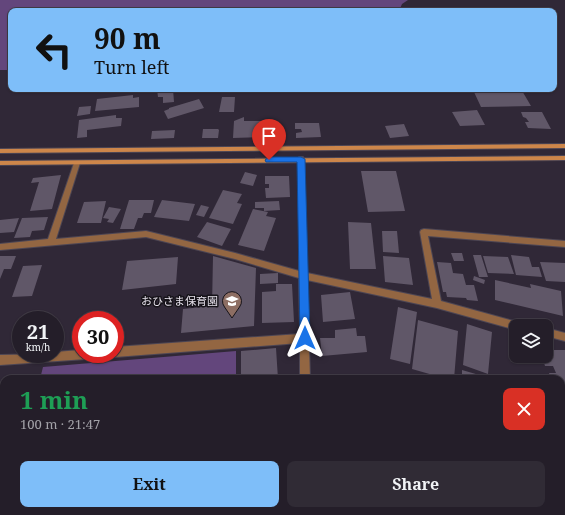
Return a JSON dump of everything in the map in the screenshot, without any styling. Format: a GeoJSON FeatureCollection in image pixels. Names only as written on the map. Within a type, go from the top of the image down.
{"type":"FeatureCollection","features":[{"type":"Feature","properties":{"kind":"street"},"geometry":{"type":"LineString","coordinates":[[0,152],[565,146]]}},
{"type":"Feature","properties":{"kind":"street"},"geometry":{"type":"LineString","coordinates":[[0,163],[301,159],[565,158]]}},
{"type":"Feature","properties":{"kind":"street"},"geometry":{"type":"LineString","coordinates":[[301,159],[305,375]]}},
{"type":"Feature","properties":{"kind":"street"},"geometry":{"type":"LineString","coordinates":[[51,243],[77,163]]}},
{"type":"Feature","properties":{"kind":"street"},"geometry":{"type":"LineString","coordinates":[[437,304],[424,232],[565,244]]}},
{"type":"Feature","properties":{"kind":"street"},"geometry":{"type":"LineString","coordinates":[[0,247],[146,234],[235,256],[304,276],[437,304],[509,324]]}},
{"type":"Feature","properties":{"kind":"street"},"geometry":{"type":"LineString","coordinates":[[553,334],[565,337]]}},
{"type":"Feature","properties":{"kind":"street"},"geometry":{"type":"LineString","coordinates":[[124,351],[305,338]]}},
{"type":"Feature","properties":{"kind":"street"},"geometry":{"type":"LineString","coordinates":[[0,360],[72,355]]}},
{"type":"Feature","properties":{"kind":"shaded area"},"geometry":{"type":"Polygon","coordinates":[[[0,0],[408,0],[402,4],[400,8],[8,8],[8,70],[0,70],[0,0]]]}},
{"type":"Feature","properties":{"kind":"shaded area"},"geometry":{"type":"Polygon","coordinates":[[[236,351],[236,375],[41,375],[43,367],[91,363],[124,363],[124,360],[236,351]]]}},
{"type":"Feature","properties":{"kind":"building"},"geometry":{"type":"Polygon","coordinates":[[[157,92],[173,92],[174,102],[163,103],[163,97],[158,97],[157,92]]]}},
{"type":"Feature","properties":{"kind":"building"},"geometry":{"type":"Polygon","coordinates":[[[474,92],[523,92],[531,106],[481,107],[474,92]]]}},
{"type":"Feature","properties":{"kind":"building"},"geometry":{"type":"Polygon","coordinates":[[[133,95],[133,98],[139,97],[139,107],[95,111],[97,99],[133,95]]]}},
{"type":"Feature","properties":{"kind":"building"},"geometry":{"type":"Polygon","coordinates":[[[222,97],[235,97],[234,112],[219,112],[222,97]]]}},
{"type":"Feature","properties":{"kind":"building"},"geometry":{"type":"Polygon","coordinates":[[[199,99],[204,108],[168,119],[164,111],[169,108],[199,99]]]}},
{"type":"Feature","properties":{"kind":"building"},"geometry":{"type":"Polygon","coordinates":[[[91,106],[90,114],[77,116],[79,107],[91,106]]]}},
{"type":"Feature","properties":{"kind":"building"},"geometry":{"type":"Polygon","coordinates":[[[477,110],[485,125],[460,126],[452,112],[477,110]]]}},
{"type":"Feature","properties":{"kind":"building"},"geometry":{"type":"Polygon","coordinates":[[[521,112],[542,112],[551,129],[528,128],[525,122],[529,122],[523,117],[521,112]]]}},
{"type":"Feature","properties":{"kind":"building"},"geometry":{"type":"Polygon","coordinates":[[[116,115],[116,118],[122,118],[121,126],[87,130],[87,137],[77,138],[79,120],[116,115]]]}},
{"type":"Feature","properties":{"kind":"building"},"geometry":{"type":"Polygon","coordinates":[[[244,117],[244,121],[268,121],[268,137],[233,138],[234,121],[244,117]]]}},
{"type":"Feature","properties":{"kind":"building"},"geometry":{"type":"Polygon","coordinates":[[[295,123],[319,123],[321,137],[296,138],[296,133],[302,132],[301,129],[295,129],[295,123]]]}},
{"type":"Feature","properties":{"kind":"building"},"geometry":{"type":"Polygon","coordinates":[[[404,124],[409,136],[390,138],[385,126],[404,124]]]}},
{"type":"Feature","properties":{"kind":"building"},"geometry":{"type":"Polygon","coordinates":[[[203,129],[218,129],[218,138],[202,138],[203,129]]]}},
{"type":"Feature","properties":{"kind":"building"},"geometry":{"type":"Polygon","coordinates":[[[175,130],[174,138],[151,139],[152,131],[175,130]]]}},
{"type":"Feature","properties":{"kind":"building"},"geometry":{"type":"Polygon","coordinates":[[[361,171],[396,171],[405,211],[368,212],[361,171]]]}},
{"type":"Feature","properties":{"kind":"building"},"geometry":{"type":"Polygon","coordinates":[[[245,172],[257,175],[253,186],[240,183],[245,172]]]}},
{"type":"Feature","properties":{"kind":"building"},"geometry":{"type":"Polygon","coordinates":[[[61,175],[52,209],[30,211],[39,182],[31,183],[33,178],[61,175]]]}},
{"type":"Feature","properties":{"kind":"building"},"geometry":{"type":"Polygon","coordinates":[[[265,176],[289,176],[290,197],[266,198],[265,188],[269,188],[269,184],[265,184],[265,176]]]}},
{"type":"Feature","properties":{"kind":"building"},"geometry":{"type":"Polygon","coordinates":[[[223,190],[242,194],[237,203],[242,204],[233,224],[209,218],[223,190]]]}},
{"type":"Feature","properties":{"kind":"building"},"geometry":{"type":"Polygon","coordinates":[[[129,200],[154,200],[151,213],[144,213],[142,218],[138,218],[134,229],[120,229],[129,200]]]}},
{"type":"Feature","properties":{"kind":"building"},"geometry":{"type":"Polygon","coordinates":[[[162,200],[195,204],[189,221],[154,217],[162,200]]]}},
{"type":"Feature","properties":{"kind":"building"},"geometry":{"type":"Polygon","coordinates":[[[106,201],[101,223],[77,223],[84,202],[106,201]]]}},
{"type":"Feature","properties":{"kind":"building"},"geometry":{"type":"Polygon","coordinates":[[[279,201],[280,210],[264,211],[264,208],[255,208],[255,202],[279,201]]]}},
{"type":"Feature","properties":{"kind":"building"},"geometry":{"type":"Polygon","coordinates":[[[201,205],[209,207],[204,217],[196,215],[201,205]]]}},
{"type":"Feature","properties":{"kind":"building"},"geometry":{"type":"Polygon","coordinates":[[[109,207],[121,209],[113,223],[107,222],[109,219],[103,218],[109,207]]]}},
{"type":"Feature","properties":{"kind":"building"},"geometry":{"type":"Polygon","coordinates":[[[253,209],[268,212],[266,216],[276,218],[264,251],[238,245],[253,209]]]}},
{"type":"Feature","properties":{"kind":"building"},"geometry":{"type":"Polygon","coordinates":[[[48,217],[44,230],[32,231],[30,237],[14,238],[22,218],[48,217]]]}},
{"type":"Feature","properties":{"kind":"building"},"geometry":{"type":"Polygon","coordinates":[[[19,218],[14,232],[0,233],[0,220],[19,218]]]}},
{"type":"Feature","properties":{"kind":"building"},"geometry":{"type":"Polygon","coordinates":[[[207,222],[231,229],[222,246],[197,237],[207,222]]]}},
{"type":"Feature","properties":{"kind":"building"},"geometry":{"type":"Polygon","coordinates":[[[348,222],[371,223],[376,269],[350,269],[348,222]]]}},
{"type":"Feature","properties":{"kind":"building"},"geometry":{"type":"Polygon","coordinates":[[[382,231],[397,231],[399,253],[383,252],[382,231]]]}},
{"type":"Feature","properties":{"kind":"building"},"geometry":{"type":"Polygon","coordinates":[[[451,253],[462,253],[464,261],[454,261],[451,253]]]}},
{"type":"Feature","properties":{"kind":"building"},"geometry":{"type":"Polygon","coordinates":[[[473,255],[481,255],[488,277],[479,277],[473,255]]]}},
{"type":"Feature","properties":{"kind":"building"},"geometry":{"type":"Polygon","coordinates":[[[511,255],[529,257],[532,267],[539,267],[542,277],[516,275],[511,255]]]}},
{"type":"Feature","properties":{"kind":"building"},"geometry":{"type":"Polygon","coordinates":[[[0,256],[16,256],[11,269],[4,269],[0,279],[0,256]]]}},
{"type":"Feature","properties":{"kind":"building"},"geometry":{"type":"Polygon","coordinates":[[[213,256],[256,268],[254,326],[181,333],[183,309],[212,306],[213,256]]]}},
{"type":"Feature","properties":{"kind":"building"},"geometry":{"type":"Polygon","coordinates":[[[383,256],[409,258],[413,285],[385,282],[383,256]]]}},
{"type":"Feature","properties":{"kind":"building"},"geometry":{"type":"Polygon","coordinates":[[[483,256],[508,257],[514,274],[488,273],[483,256]]]}},
{"type":"Feature","properties":{"kind":"building"},"geometry":{"type":"Polygon","coordinates":[[[178,257],[176,284],[122,290],[127,261],[178,257]]]}},
{"type":"Feature","properties":{"kind":"building"},"geometry":{"type":"Polygon","coordinates":[[[437,262],[451,263],[453,273],[463,274],[466,285],[474,285],[478,301],[467,300],[466,298],[447,297],[446,292],[443,292],[437,262]]]}},
{"type":"Feature","properties":{"kind":"building"},"geometry":{"type":"Polygon","coordinates":[[[540,262],[565,263],[565,282],[546,281],[540,262]]]}},
{"type":"Feature","properties":{"kind":"building"},"geometry":{"type":"Polygon","coordinates":[[[42,265],[32,296],[12,297],[23,266],[42,265]]]}},
{"type":"Feature","properties":{"kind":"building"},"geometry":{"type":"Polygon","coordinates":[[[278,273],[278,283],[260,284],[260,274],[278,273]]]}},
{"type":"Feature","properties":{"kind":"building"},"geometry":{"type":"Polygon","coordinates":[[[474,276],[485,280],[484,284],[473,280],[474,276]]]}},
{"type":"Feature","properties":{"kind":"building"},"geometry":{"type":"Polygon","coordinates":[[[495,280],[531,288],[530,284],[561,291],[563,316],[495,300],[495,280]]]}},
{"type":"Feature","properties":{"kind":"building"},"geometry":{"type":"Polygon","coordinates":[[[276,284],[292,284],[294,322],[262,323],[262,292],[276,291],[276,284]]]}},
{"type":"Feature","properties":{"kind":"building"},"geometry":{"type":"Polygon","coordinates":[[[350,292],[355,319],[323,322],[321,295],[350,292]]]}},
{"type":"Feature","properties":{"kind":"building"},"geometry":{"type":"Polygon","coordinates":[[[398,307],[417,312],[410,364],[390,359],[398,307]]]}},
{"type":"Feature","properties":{"kind":"building"},"geometry":{"type":"Polygon","coordinates":[[[418,320],[458,331],[454,375],[433,375],[412,369],[418,320]]]}},
{"type":"Feature","properties":{"kind":"building"},"geometry":{"type":"Polygon","coordinates":[[[467,324],[492,332],[488,374],[463,365],[467,324]]]}},
{"type":"Feature","properties":{"kind":"building"},"geometry":{"type":"Polygon","coordinates":[[[356,328],[357,336],[365,336],[367,352],[322,356],[320,338],[335,338],[335,330],[356,328]]]}},
{"type":"Feature","properties":{"kind":"building"},"geometry":{"type":"Polygon","coordinates":[[[276,348],[278,375],[241,375],[241,351],[276,348]]]}},
{"type":"Feature","properties":{"kind":"building"},"geometry":{"type":"Polygon","coordinates":[[[553,350],[565,350],[565,375],[550,375],[549,373],[556,373],[553,366],[545,366],[544,363],[553,363],[553,350]]]}},
{"type":"Feature","properties":{"kind":"building"},"geometry":{"type":"Polygon","coordinates":[[[462,370],[479,375],[462,375],[462,370]]]}},
{"type":"Feature","properties":{"kind":"place","name":"おひさま保育園"},"geometry":{"type":"Point","coordinates":[232,318]}},
{"type":"Feature","properties":{"kind":"route"},"geometry":{"type":"LineString","coordinates":[[269,160],[301,159],[305,338]]}}]}
